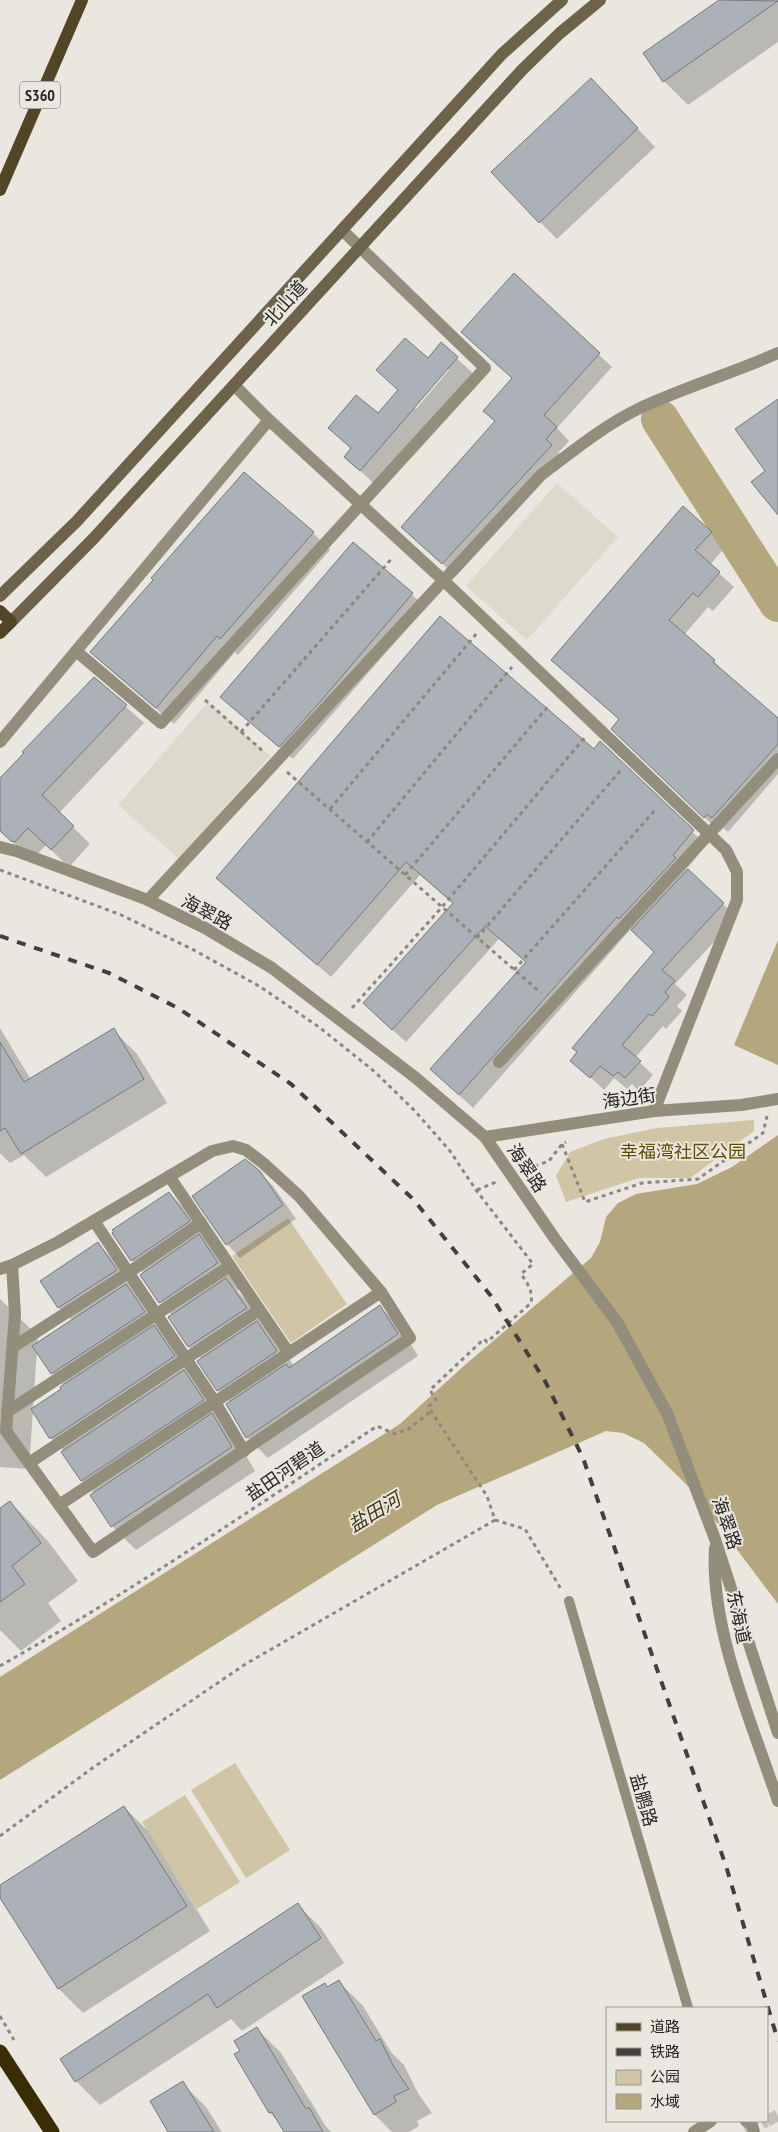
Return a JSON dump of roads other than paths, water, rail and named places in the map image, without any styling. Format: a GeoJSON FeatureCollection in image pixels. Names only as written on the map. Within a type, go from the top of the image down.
{"type":"FeatureCollection","features":[{"type":"Feature","properties":{"kind":"highway"},"geometry":{"type":"LineString","coordinates":[[0,2052],[52,2132]]}},
{"type":"Feature","properties":{"kind":"main road","name":"S360"},"geometry":{"type":"LineString","coordinates":[[0,190],[82,0]]}},
{"type":"Feature","properties":{"kind":"main road","name":"北山道"},"geometry":{"type":"LineString","coordinates":[[0,596],[77,521],[502,54],[562,0]]}},
{"type":"Feature","properties":{"kind":"main road","name":"北山道"},"geometry":{"type":"LineString","coordinates":[[0,632],[94,538],[522,70],[560,33],[600,0]]}},
{"type":"Feature","properties":{"kind":"main road"},"geometry":{"type":"LineString","coordinates":[[0,611],[11,622]]}},
{"type":"Feature","properties":{"kind":"street"},"geometry":{"type":"LineString","coordinates":[[76,651],[161,722],[485,368],[342,230]]}},
{"type":"Feature","properties":{"kind":"street"},"geometry":{"type":"LineString","coordinates":[[148,900],[541,475],[586,441],[635,411],[686,388],[740,370],[778,353]]}},
{"type":"Feature","properties":{"kind":"street"},"geometry":{"type":"LineString","coordinates":[[234,385],[360,506],[443,580],[726,850],[738,872],[737,900],[654,1111]]}},
{"type":"Feature","properties":{"kind":"street"},"geometry":{"type":"LineString","coordinates":[[0,742],[269,420]]}},
{"type":"Feature","properties":{"kind":"street"},"geometry":{"type":"LineString","coordinates":[[499,1062],[778,760]]}},
{"type":"Feature","properties":{"kind":"street","name":"海翠路"},"geometry":{"type":"LineString","coordinates":[[0,847],[16,851],[148,900],[205,928],[272,968],[416,1078],[485,1137],[555,1239],[617,1322],[667,1413],[715,1539],[777,1729]]}},
{"type":"Feature","properties":{"kind":"street","name":"海边街"},"geometry":{"type":"LineString","coordinates":[[485,1137],[654,1111],[741,1105],[778,1099]]}},
{"type":"Feature","properties":{"kind":"street"},"geometry":{"type":"LineString","coordinates":[[233,1146],[246,1150],[299,1196],[381,1292],[410,1338],[93,1552],[6,1431],[15,1314],[6,1267],[94,1221],[212,1151],[233,1146]]}},
{"type":"Feature","properties":{"kind":"street"},"geometry":{"type":"LineString","coordinates":[[169,1176],[289,1353]]}},
{"type":"Feature","properties":{"kind":"street"},"geometry":{"type":"LineString","coordinates":[[94,1221],[215,1402],[244,1451]]}},
{"type":"Feature","properties":{"kind":"street"},"geometry":{"type":"LineString","coordinates":[[13,1347],[128,1273],[200,1223]]}},
{"type":"Feature","properties":{"kind":"street"},"geometry":{"type":"LineString","coordinates":[[7,1412],[230,1266]]}},
{"type":"Feature","properties":{"kind":"street"},"geometry":{"type":"LineString","coordinates":[[59,1505],[381,1292]]}},
{"type":"Feature","properties":{"kind":"street"},"geometry":{"type":"LineString","coordinates":[[29,1463],[259,1310]]}},
{"type":"Feature","properties":{"kind":"street","name":"东海道"},"geometry":{"type":"LineString","coordinates":[[715,1539],[713,1574],[718,1612],[744,1700],[778,1801]]}},
{"type":"Feature","properties":{"kind":"street"},"geometry":{"type":"LineString","coordinates":[[694,2132],[709,2122]]}},
{"type":"Feature","properties":{"kind":"street"},"geometry":{"type":"LineString","coordinates":[[748,2122],[752,2125],[754,2132]]}},
{"type":"Feature","properties":{"kind":"lane","name":"盐鹏路"},"geometry":{"type":"LineString","coordinates":[[569,1601],[688,2007]]}},
{"type":"Feature","properties":{"kind":"water"},"geometry":{"type":"Polygon","coordinates":[[[778,940],[778,1065],[734,1045],[778,940]]]}},
{"type":"Feature","properties":{"kind":"water","name":"盐田河"},"geometry":{"type":"Polygon","coordinates":[[[778,1135],[778,1604],[693,1491],[644,1443],[623,1433],[606,1431],[437,1505],[0,1780],[0,1677],[400,1424],[466,1364],[591,1258],[600,1242],[606,1217],[618,1203],[636,1194],[697,1184],[732,1167],[778,1135]]]}},
{"type":"Feature","properties":{"kind":"waterway"},"geometry":{"type":"LineString","coordinates":[[660,419],[778,603]]}},
{"type":"Feature","properties":{"kind":"tunnel"},"geometry":{"type":"LineString","coordinates":[[768,2120],[778,2115]]}},
{"type":"Feature","properties":{"kind":"tunnel"},"geometry":{"type":"LineString","coordinates":[[746,2132],[764,2122]]}},
{"type":"Feature","properties":{"kind":"railway"},"geometry":{"type":"LineString","coordinates":[[0,936],[109,973],[178,1008],[291,1084],[414,1200],[491,1296],[545,1381],[583,1458],[726,1866],[768,2007]]}},
{"type":"Feature","properties":{"kind":"railway"},"geometry":{"type":"LineString","coordinates":[[768,2007],[778,2041]]}},
{"type":"Feature","properties":{"kind":"park label","name":"幸福湾社区公园"},"geometry":{"type":"Point","coordinates":[683,1151]}}]}
